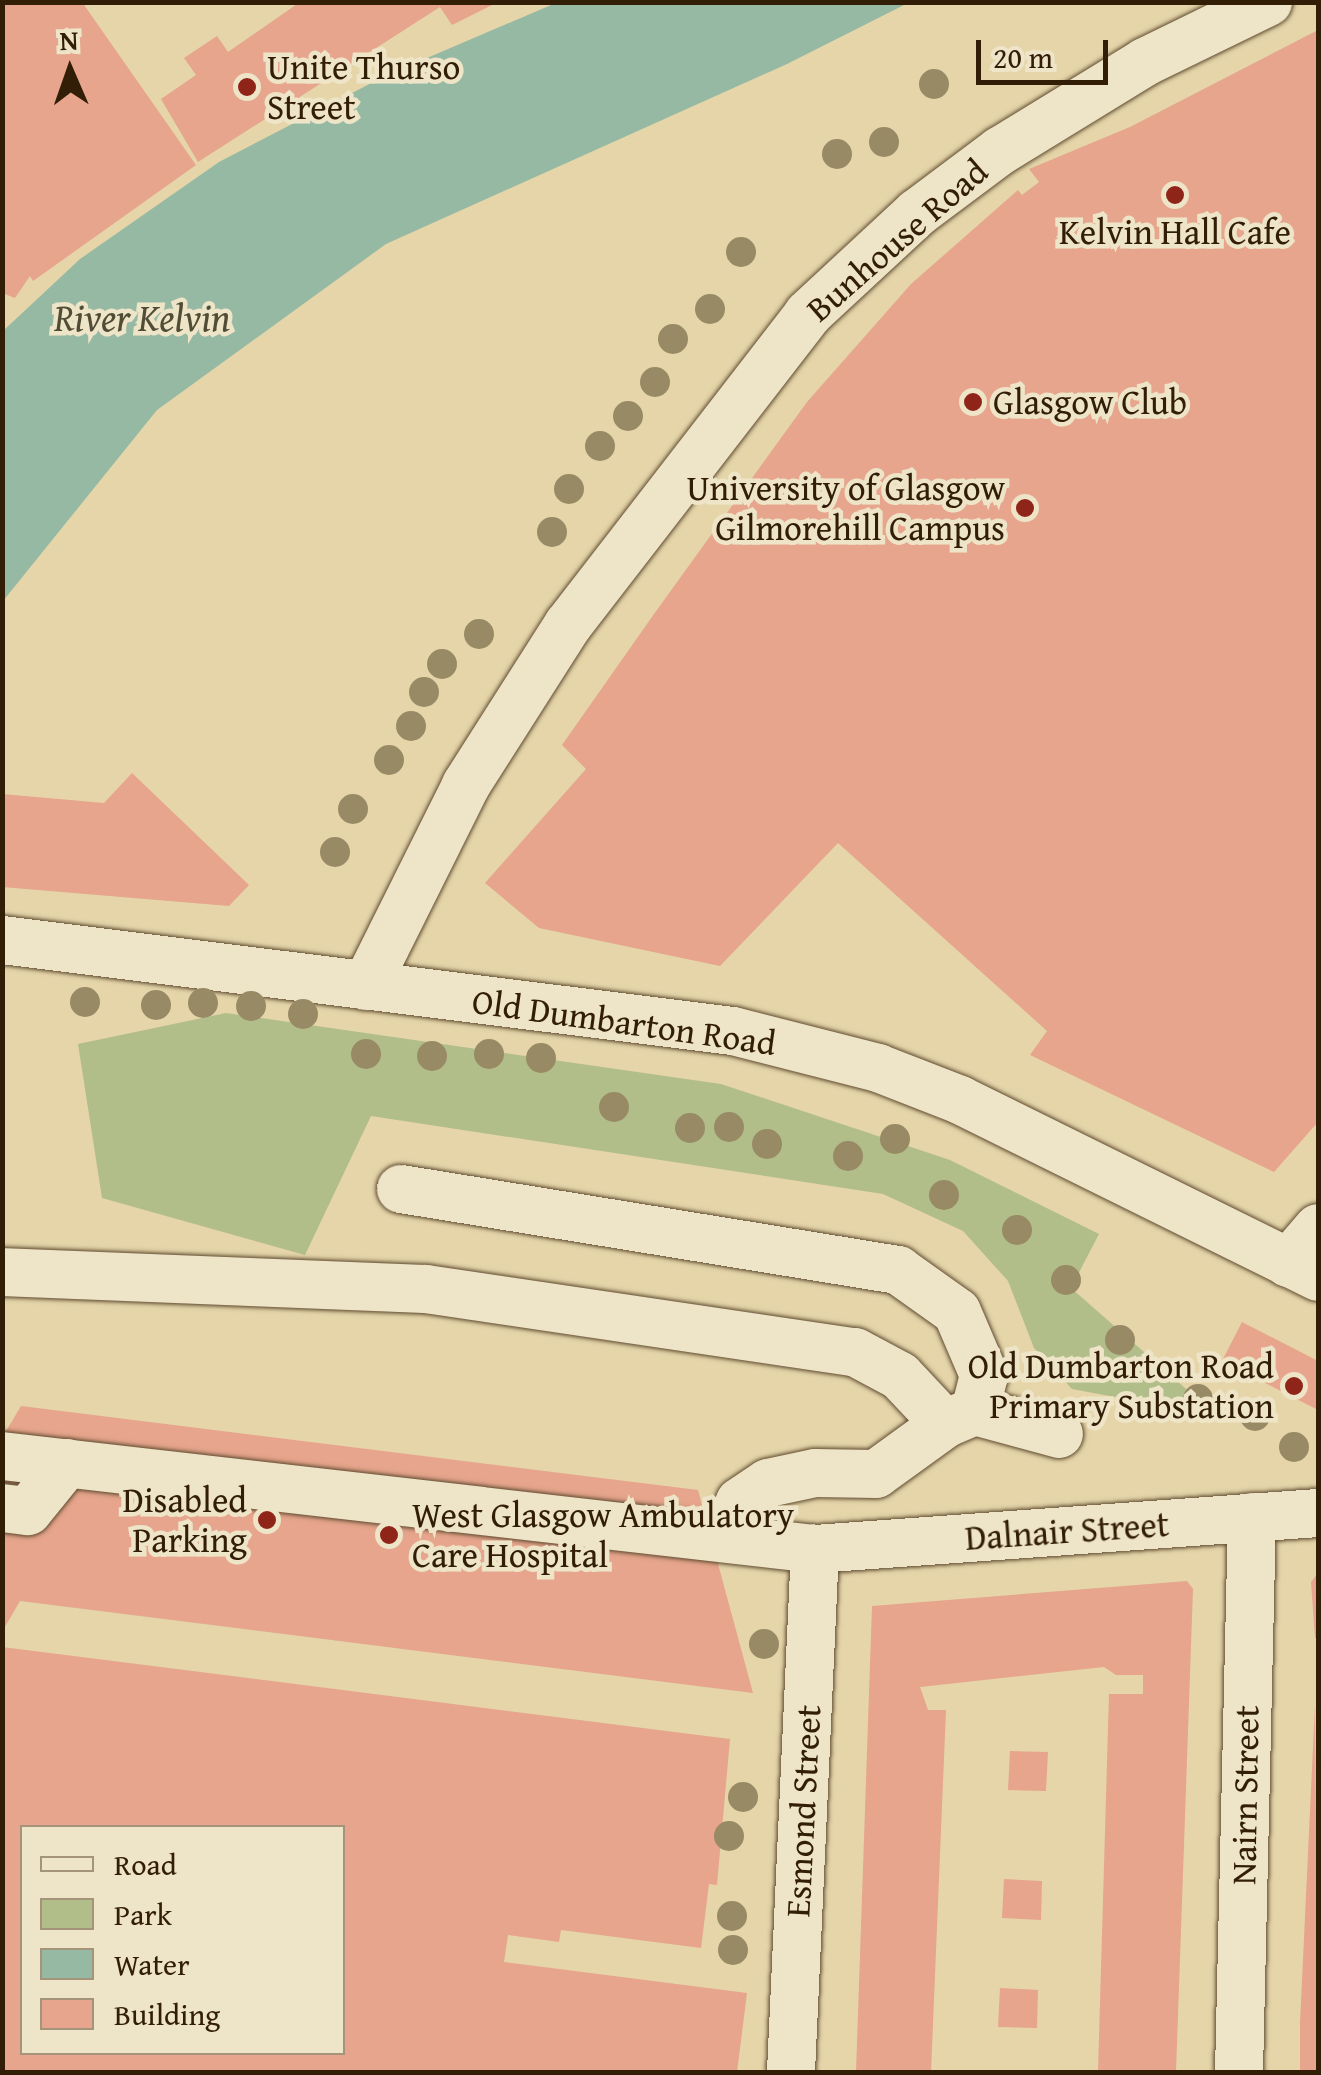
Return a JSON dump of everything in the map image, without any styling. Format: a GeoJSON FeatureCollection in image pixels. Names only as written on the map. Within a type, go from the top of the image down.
{"type":"FeatureCollection","features":[{"type":"Feature","properties":{"kind":"street","name":"Bunhouse Road"},"geometry":{"type":"LineString","coordinates":[[366,986],[466,785],[568,625],[808,314],[916,213],[1000,151],[1128,70],[1268,2]]}},
{"type":"Feature","properties":{"kind":"street","name":"Old Dumbarton Road"},"geometry":{"type":"LineString","coordinates":[[2,940],[733,1031],[878,1068],[960,1100],[1304,1270]]}},
{"type":"Feature","properties":{"kind":"street"},"geometry":{"type":"LineString","coordinates":[[401,1189],[898,1270],[957,1312],[984,1375],[960,1418],[876,1474],[815,1473],[768,1483],[740,1502],[724,1537]]}},
{"type":"Feature","properties":{"kind":"street"},"geometry":{"type":"LineString","coordinates":[[1304,1270],[1318,1228]]}},
{"type":"Feature","properties":{"kind":"street"},"geometry":{"type":"LineString","coordinates":[[2,1272],[426,1289],[856,1352],[900,1376],[960,1418],[1059,1434]]}},
{"type":"Feature","properties":{"kind":"street","name":"Dalnair Street"},"geometry":{"type":"LineString","coordinates":[[2,1456],[815,1549],[1318,1512]]}},
{"type":"Feature","properties":{"kind":"street"},"geometry":{"type":"LineString","coordinates":[[2,1508],[28,1511],[67,1463]]}},
{"type":"Feature","properties":{"kind":"street","name":"Nairn Street"},"geometry":{"type":"LineString","coordinates":[[1239,2072],[1252,1517]]}},
{"type":"Feature","properties":{"kind":"street","name":"Esmond Street"},"geometry":{"type":"LineString","coordinates":[[791,2072],[815,1549]]}},
{"type":"Feature","properties":{"kind":"green space"},"geometry":{"type":"Polygon","coordinates":[[[226,1013],[721,1084],[950,1160],[1099,1234],[1071,1288],[1217,1416],[1072,1389],[1034,1348],[1008,1281],[963,1231],[883,1194],[371,1116],[305,1255],[102,1198],[78,1044],[226,1013]]]}},
{"type":"Feature","properties":{"kind":"water","name":"River Kelvin"},"geometry":{"type":"Polygon","coordinates":[[[558,2],[908,3],[787,64],[386,244],[157,410],[3,601],[3,331],[80,259],[219,162],[385,76],[558,2]]]}},
{"type":"Feature","properties":{"kind":"building"},"geometry":{"type":"Polygon","coordinates":[[[2,2],[82,2],[196,165],[33,281],[30,276],[15,298],[2,293],[2,2]]]}},
{"type":"Feature","properties":{"kind":"building","name":"Unite Thurso Street"},"geometry":{"type":"Polygon","coordinates":[[[300,2],[498,2],[452,25],[440,7],[198,162],[161,99],[196,75],[184,58],[217,36],[228,52],[300,2]]]}},
{"type":"Feature","properties":{"kind":"building","name":"University of Glasgow Gilmorehill Campus"},"geometry":{"type":"Polygon","coordinates":[[[1318,30],[1318,1122],[1274,1172],[1030,1055],[1047,1031],[838,843],[720,966],[539,928],[485,883],[586,769],[562,745],[654,614],[807,402],[911,284],[1018,190],[1022,195],[1039,182],[1029,169],[1130,127],[1318,30]]]}},
{"type":"Feature","properties":{"kind":"building"},"geometry":{"type":"Polygon","coordinates":[[[132,773],[249,885],[229,906],[2,887],[2,794],[104,803],[132,773]]]}},
{"type":"Feature","properties":{"kind":"building","name":"Old Dumbarton Road Primary Substation"},"geometry":{"type":"Polygon","coordinates":[[[1242,1322],[1318,1361],[1318,1410],[1222,1361],[1242,1322]]]}},
{"type":"Feature","properties":{"kind":"building"},"geometry":{"type":"Polygon","coordinates":[[[21,1406],[698,1490],[753,1693],[20,1601],[2,1632],[2,1438],[21,1406]]]}},
{"type":"Feature","properties":{"kind":"building"},"geometry":{"type":"Polygon","coordinates":[[[1318,1573],[1318,1638],[1315,1638],[1311,1582],[1318,1573]]]}},
{"type":"Feature","properties":{"kind":"building"},"geometry":{"type":"Polygon","coordinates":[[[1187,1581],[1193,1589],[1176,2072],[1098,2072],[1109,1694],[1143,1694],[1143,1675],[1116,1675],[1104,1667],[920,1687],[928,1710],[946,1710],[931,2072],[856,2072],[872,1606],[1187,1581]]]}},
{"type":"Feature","properties":{"kind":"building"},"geometry":{"type":"Polygon","coordinates":[[[2,1647],[730,1739],[717,1885],[709,1884],[701,1948],[561,1930],[559,1942],[508,1935],[504,1962],[747,1993],[737,2072],[2,2072],[2,1647]]]}},
{"type":"Feature","properties":{"kind":"building"},"geometry":{"type":"Polygon","coordinates":[[[1315,1705],[1318,2072],[1300,2072],[1300,2023],[1315,1705]]]}},
{"type":"Feature","properties":{"kind":"building"},"geometry":{"type":"Polygon","coordinates":[[[1010,1751],[1048,1752],[1046,1791],[1008,1790],[1010,1751]]]}},
{"type":"Feature","properties":{"kind":"building"},"geometry":{"type":"Polygon","coordinates":[[[1004,1879],[1042,1881],[1041,1920],[1002,1918],[1004,1879]]]}},
{"type":"Feature","properties":{"kind":"building"},"geometry":{"type":"Polygon","coordinates":[[[1000,1988],[1038,1990],[1037,2028],[998,2027],[1000,1988]]]}},
{"type":"Feature","properties":{"kind":"place","name":"Unite Thurso Street"},"geometry":{"type":"Point","coordinates":[247,87]}},
{"type":"Feature","properties":{"kind":"place","name":"Kelvin Hall Cafe"},"geometry":{"type":"Point","coordinates":[1175,195]}},
{"type":"Feature","properties":{"kind":"place","name":"Glasgow Club"},"geometry":{"type":"Point","coordinates":[973,402]}},
{"type":"Feature","properties":{"kind":"place","name":"University of Glasgow Gilmorehill Campus"},"geometry":{"type":"Point","coordinates":[1025,508]}},
{"type":"Feature","properties":{"kind":"place","name":"Old Dumbarton Road Primary Substation"},"geometry":{"type":"Point","coordinates":[1294,1386]}},
{"type":"Feature","properties":{"kind":"place","name":"Disabled Parking"},"geometry":{"type":"Point","coordinates":[267,1520]}},
{"type":"Feature","properties":{"kind":"place","name":"West Glasgow Ambulatory Care Hospital"},"geometry":{"type":"Point","coordinates":[389,1535]}}]}
